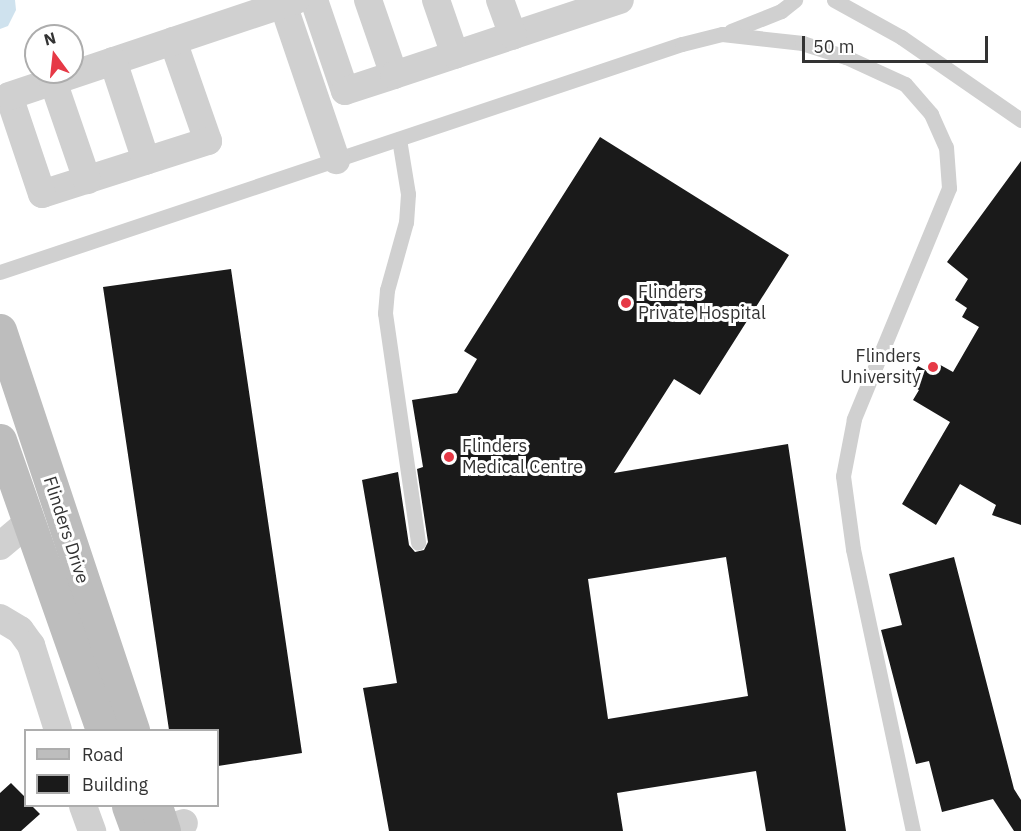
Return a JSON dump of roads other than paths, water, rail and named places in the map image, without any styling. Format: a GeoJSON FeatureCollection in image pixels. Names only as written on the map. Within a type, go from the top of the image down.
{"type":"FeatureCollection","features":[{"type":"Feature","properties":{"kind":"street"},"geometry":{"type":"LineString","coordinates":[[314,0],[345,91],[513,36],[570,8],[620,0]]}},
{"type":"Feature","properties":{"kind":"street"},"geometry":{"type":"LineString","coordinates":[[368,0],[393,75]]}},
{"type":"Feature","properties":{"kind":"street"},"geometry":{"type":"LineString","coordinates":[[436,0],[454,55]]}},
{"type":"Feature","properties":{"kind":"street"},"geometry":{"type":"LineString","coordinates":[[500,0],[513,36]]}},
{"type":"Feature","properties":{"kind":"street"},"geometry":{"type":"LineString","coordinates":[[84,71],[290,2],[336,160]]}},
{"type":"Feature","properties":{"kind":"street"},"geometry":{"type":"LineString","coordinates":[[44,84],[9,96],[42,194],[208,141],[173,41]]}},
{"type":"Feature","properties":{"kind":"street"},"geometry":{"type":"LineString","coordinates":[[113,61],[146,161]]}},
{"type":"Feature","properties":{"kind":"street"},"geometry":{"type":"LineString","coordinates":[[54,84],[87,180]]}},
{"type":"Feature","properties":{"kind":"street","name":"Flinders Drive"},"geometry":{"type":"LineString","coordinates":[[0,330],[133,729]]}},
{"type":"Feature","properties":{"kind":"street","name":"Flinders Drive"},"geometry":{"type":"LineString","coordinates":[[0,440],[99,729]]}},
{"type":"Feature","properties":{"kind":"street"},"geometry":{"type":"LineString","coordinates":[[0,546],[27,523]]}},
{"type":"Feature","properties":{"kind":"street"},"geometry":{"type":"LineString","coordinates":[[0,618],[20,630],[31,645],[58,729]]}},
{"type":"Feature","properties":{"kind":"street"},"geometry":{"type":"LineString","coordinates":[[83,807],[92,831]]}},
{"type":"Feature","properties":{"kind":"street"},"geometry":{"type":"LineString","coordinates":[[130,807],[160,825]]}},
{"type":"Feature","properties":{"kind":"lane"},"geometry":{"type":"LineString","coordinates":[[0,272],[722,34],[781,10],[795,0]]}},
{"type":"Feature","properties":{"kind":"lane"},"geometry":{"type":"LineString","coordinates":[[834,0],[901,37],[1021,120]]}},
{"type":"Feature","properties":{"kind":"lane"},"geometry":{"type":"LineString","coordinates":[[722,34],[802,43],[846,57],[905,84],[931,114],[949,159],[945,201],[854,419],[843,476],[853,549],[913,831]]}},
{"type":"Feature","properties":{"kind":"lane"},"geometry":{"type":"LineString","coordinates":[[399,139],[408,194],[406,222],[387,290],[385,313],[417,543]]}},
{"type":"Feature","properties":{"kind":"water"},"geometry":{"type":"Polygon","coordinates":[[[0,0],[15,0],[16,10],[8,26],[0,29],[0,0]]]}},
{"type":"Feature","properties":{"kind":"place","name":"Flinders Private Hospital"},"geometry":{"type":"Point","coordinates":[626,303]}},
{"type":"Feature","properties":{"kind":"place","name":"Flinders University"},"geometry":{"type":"Point","coordinates":[933,367]}},
{"type":"Feature","properties":{"kind":"place","name":"Flinders Medical Centre"},"geometry":{"type":"Point","coordinates":[449,457]}}]}
